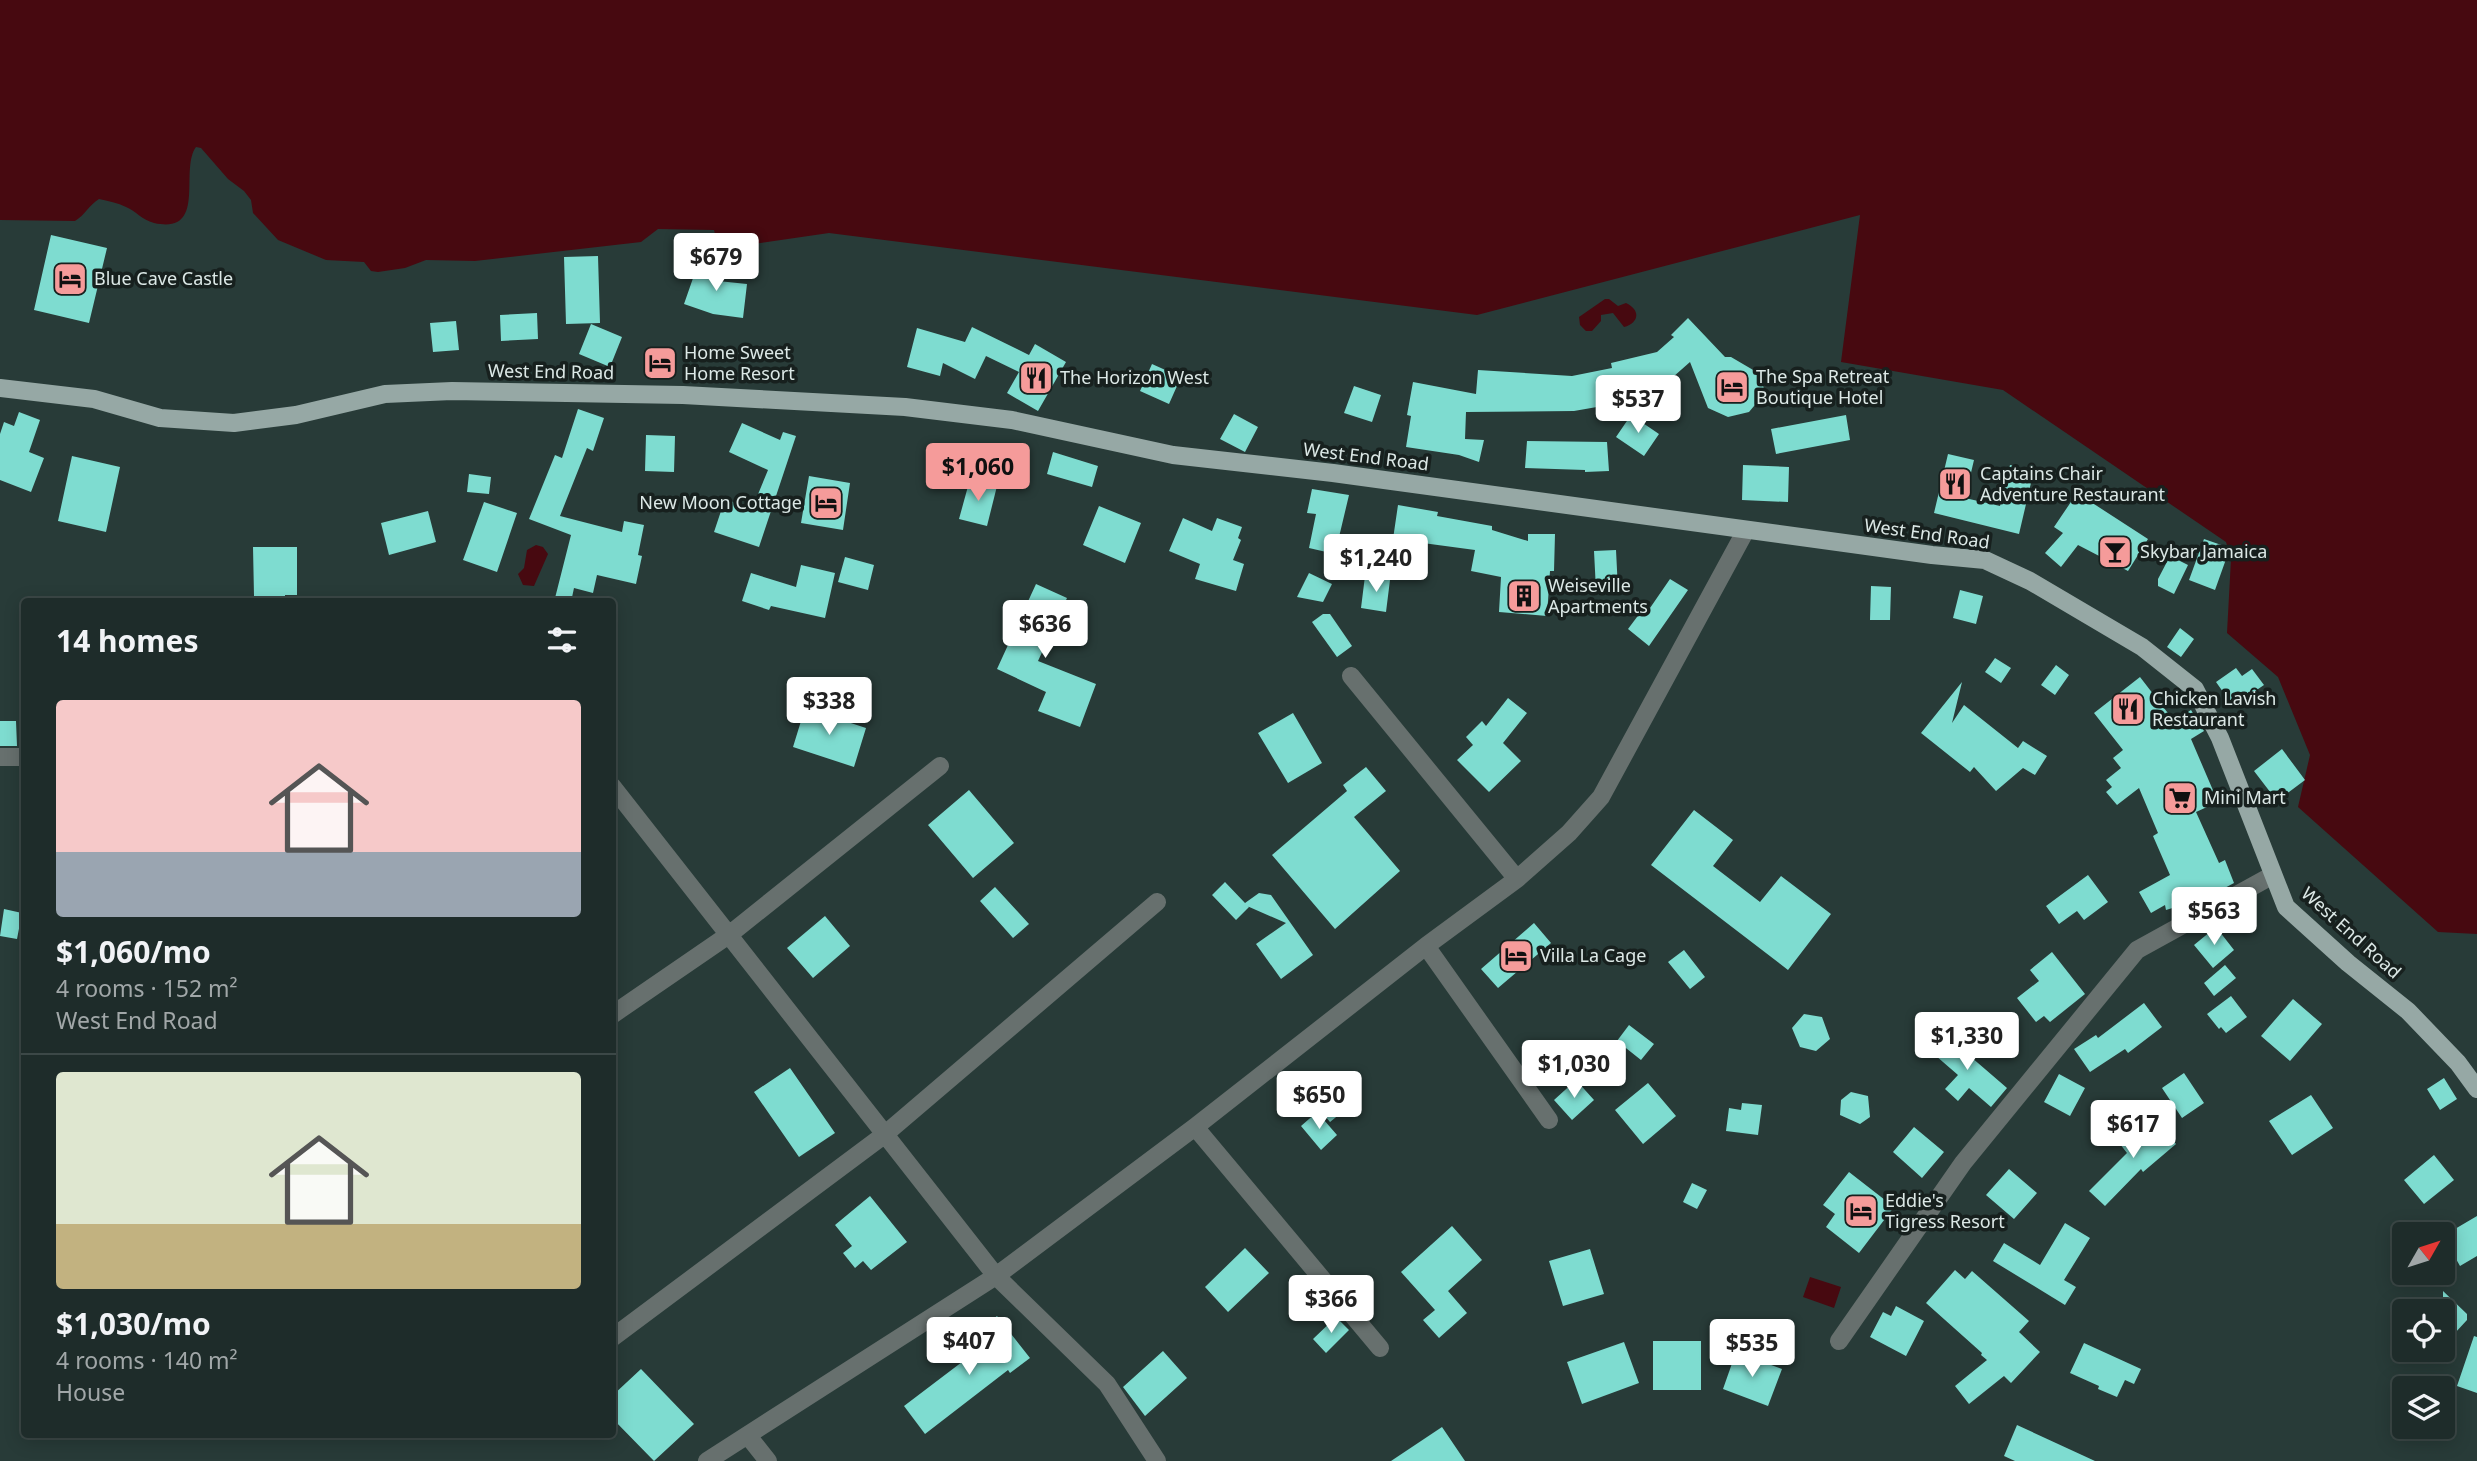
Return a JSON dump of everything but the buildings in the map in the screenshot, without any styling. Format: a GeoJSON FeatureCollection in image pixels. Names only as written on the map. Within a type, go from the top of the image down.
{"type":"FeatureCollection","features":[{"type":"Feature","properties":{"kind":"main road","name":"West End Road"},"geometry":{"type":"LineString","coordinates":[[1,390],[94,399],[160,418],[234,423],[296,415],[385,394],[452,391],[683,395],[905,407],[1012,420],[1173,456],[1361,477],[1985,560],[2029,581],[2142,647],[2195,690],[2220,738],[2286,907],[2348,963],[2408,1011],[2458,1063],[2477,1089]]}},
{"type":"Feature","properties":{"kind":"street"},"geometry":{"type":"LineString","coordinates":[[707,1461],[996,1276],[1517,879],[1569,832],[1601,797],[1746,530]]}},
{"type":"Feature","properties":{"kind":"street"},"geometry":{"type":"LineString","coordinates":[[1352,676],[1517,879]]}},
{"type":"Feature","properties":{"kind":"street"},"geometry":{"type":"LineString","coordinates":[[0,757],[21,757]]}},
{"type":"Feature","properties":{"kind":"street"},"geometry":{"type":"LineString","coordinates":[[616,1012],[730,934],[940,766]]}},
{"type":"Feature","properties":{"kind":"street"},"geometry":{"type":"LineString","coordinates":[[616,791],[996,1276],[1107,1384],[1157,1461]]}},
{"type":"Feature","properties":{"kind":"street"},"geometry":{"type":"LineString","coordinates":[[1839,1341],[1963,1163],[2137,950],[2273,876]]}},
{"type":"Feature","properties":{"kind":"street"},"geometry":{"type":"LineString","coordinates":[[616,1335],[884,1135],[1157,902]]}},
{"type":"Feature","properties":{"kind":"street"},"geometry":{"type":"LineString","coordinates":[[1426,946],[1549,1120]]}},
{"type":"Feature","properties":{"kind":"street"},"geometry":{"type":"LineString","coordinates":[[1195,1127],[1380,1348]]}},
{"type":"Feature","properties":{"kind":"street"},"geometry":{"type":"LineString","coordinates":[[748,1436],[768,1461]]}},
{"type":"Feature","properties":{"kind":"shaded area"},"geometry":{"type":"Polygon","coordinates":[[[0,0],[2477,0],[2477,934],[2438,932],[2298,807],[2310,755],[2278,677],[2227,633],[2231,559],[2226,542],[2003,390],[1841,362],[1860,215],[1477,315],[829,233],[732,247],[717,242],[714,230],[658,229],[641,242],[475,261],[426,260],[405,268],[378,272],[371,271],[364,262],[326,260],[278,240],[253,213],[251,200],[244,191],[228,179],[201,148],[196,147],[190,170],[187,210],[181,219],[171,224],[150,222],[130,209],[99,199],[75,221],[0,220],[0,0]]]}},
{"type":"Feature","properties":{"kind":"shaded area"},"geometry":{"type":"Polygon","coordinates":[[[1605,299],[1618,306],[1626,303],[1631,306],[1636,313],[1633,323],[1624,327],[1613,313],[1601,315],[1601,321],[1592,331],[1586,331],[1580,325],[1579,317],[1605,299]]]}},
{"type":"Feature","properties":{"kind":"shaded area"},"geometry":{"type":"Polygon","coordinates":[[[536,545],[543,547],[548,554],[534,586],[523,585],[518,574],[524,568],[527,550],[536,545]]]}},
{"type":"Feature","properties":{"kind":"shaded area"},"geometry":{"type":"Polygon","coordinates":[[[1810,1277],[1841,1287],[1834,1308],[1803,1297],[1810,1277]]]}},
{"type":"Feature","properties":{"kind":"place","name":"Blue Cave Castle"},"geometry":{"type":"Point","coordinates":[70,279]}},
{"type":"Feature","properties":{"kind":"place","name":"Home Sweet Home Resort"},"geometry":{"type":"Point","coordinates":[660,363]}},
{"type":"Feature","properties":{"kind":"place","name":"The Horizon West"},"geometry":{"type":"Point","coordinates":[1036,378]}},
{"type":"Feature","properties":{"kind":"place","name":"The Spa Retreat Boutique Hotel"},"geometry":{"type":"Point","coordinates":[1732,387]}},
{"type":"Feature","properties":{"kind":"place","name":"Captains Chair Adventure Restaurant"},"geometry":{"type":"Point","coordinates":[1955,484]}},
{"type":"Feature","properties":{"kind":"place","name":"New Moon Cottage"},"geometry":{"type":"Point","coordinates":[826,503]}},
{"type":"Feature","properties":{"kind":"place","name":"Skybar Jamaica"},"geometry":{"type":"Point","coordinates":[2115,552]}},
{"type":"Feature","properties":{"kind":"place","name":"Weiseville Apartments"},"geometry":{"type":"Point","coordinates":[1524,596]}},
{"type":"Feature","properties":{"kind":"place","name":"Chicken Lavish Restaurant"},"geometry":{"type":"Point","coordinates":[2128,709]}},
{"type":"Feature","properties":{"kind":"place","name":"Mini Mart"},"geometry":{"type":"Point","coordinates":[2180,798]}},
{"type":"Feature","properties":{"kind":"place","name":"Villa La Cage"},"geometry":{"type":"Point","coordinates":[1516,956]}},
{"type":"Feature","properties":{"kind":"place","name":"Eddie's Tigress Resort"},"geometry":{"type":"Point","coordinates":[1861,1211]}}]}
